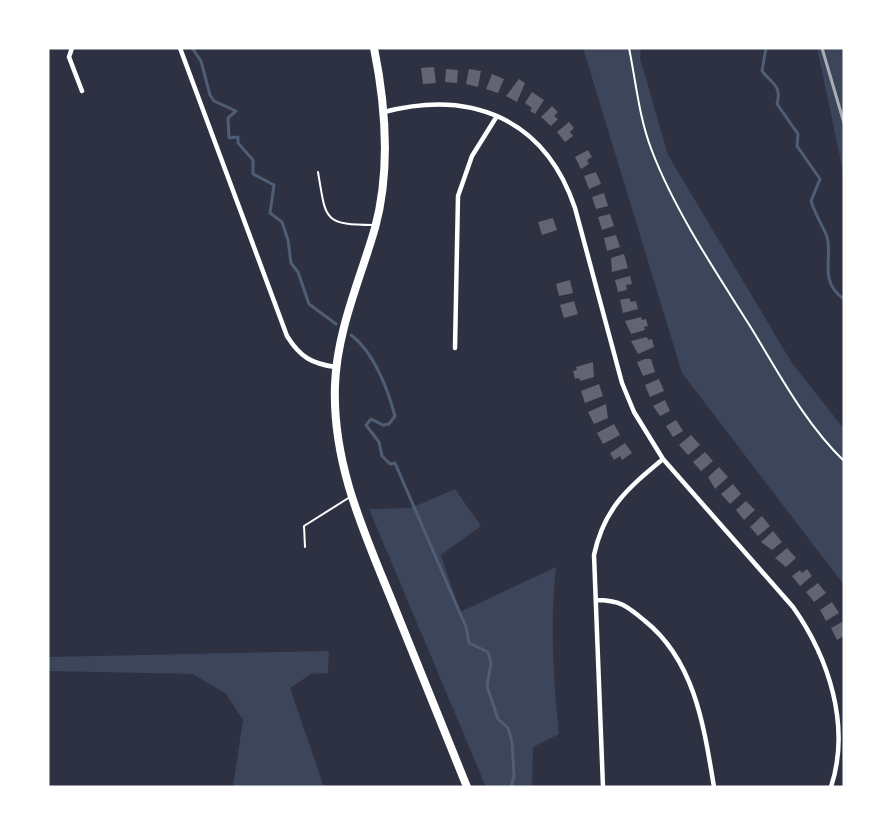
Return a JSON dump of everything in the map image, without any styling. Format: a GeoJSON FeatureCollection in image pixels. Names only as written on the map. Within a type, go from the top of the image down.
{"type":"FeatureCollection","features":[{"type":"Feature","properties":{"kind":"highway"},"geometry":{"type":"LineString","coordinates":[[374,48],[384,112],[384,168],[376,225],[350,302],[336,367],[337,439],[351,497],[467,787]]}},
{"type":"Feature","properties":{"kind":"street"},"geometry":{"type":"LineString","coordinates":[[72,48],[69,57],[82,91]]}},
{"type":"Feature","properties":{"kind":"street"},"geometry":{"type":"LineString","coordinates":[[180,48],[287,336],[294,347],[308,360],[336,367]]}},
{"type":"Feature","properties":{"kind":"street"},"geometry":{"type":"LineString","coordinates":[[384,112],[442,103],[470,107],[497,116],[524,131],[540,146],[568,188],[622,383],[634,412],[663,459],[793,607],[815,643],[832,686],[836,709],[837,757],[831,787]]}},
{"type":"Feature","properties":{"kind":"street"},"geometry":{"type":"LineString","coordinates":[[455,348],[458,319],[455,223],[458,196],[472,156],[497,116]]}},
{"type":"Feature","properties":{"kind":"street"},"geometry":{"type":"LineString","coordinates":[[603,787],[594,555],[599,532],[628,487],[663,459]]}},
{"type":"Feature","properties":{"kind":"street"},"geometry":{"type":"LineString","coordinates":[[596,600],[617,600],[654,628],[669,645],[693,690],[704,729],[714,787]]}},
{"type":"Feature","properties":{"kind":"lane"},"geometry":{"type":"LineString","coordinates":[[628,48],[646,135],[662,173],[720,278],[789,393],[815,429],[844,461]]}},
{"type":"Feature","properties":{"kind":"lane"},"geometry":{"type":"LineString","coordinates":[[318,172],[323,202],[331,219],[341,224],[376,225]]}},
{"type":"Feature","properties":{"kind":"lane"},"geometry":{"type":"LineString","coordinates":[[305,547],[304,526],[351,497]]}},
{"type":"Feature","properties":{"kind":"shaded area"},"geometry":{"type":"Polygon","coordinates":[[[583,48],[641,48],[640,58],[668,155],[792,363],[844,429],[844,585],[682,373],[583,48]]]}},
{"type":"Feature","properties":{"kind":"shaded area"},"geometry":{"type":"Polygon","coordinates":[[[817,48],[844,48],[844,176],[817,48]]]}},
{"type":"Feature","properties":{"kind":"shaded area"},"geometry":{"type":"Polygon","coordinates":[[[455,489],[481,526],[441,555],[460,612],[556,567],[553,650],[559,734],[533,747],[532,787],[486,787],[369,509],[411,508],[455,489]]]}},
{"type":"Feature","properties":{"kind":"shaded area"},"geometry":{"type":"Polygon","coordinates":[[[329,651],[328,673],[311,674],[290,688],[324,787],[233,787],[243,720],[226,694],[193,674],[48,671],[48,657],[329,651]]]}},
{"type":"Feature","properties":{"kind":"building"},"geometry":{"type":"Polygon","coordinates":[[[434,67],[436,83],[423,84],[421,68],[434,67]]]}},
{"type":"Feature","properties":{"kind":"building"},"geometry":{"type":"Polygon","coordinates":[[[446,69],[458,70],[457,83],[445,82],[446,69]]]}},
{"type":"Feature","properties":{"kind":"building"},"geometry":{"type":"Polygon","coordinates":[[[469,69],[481,71],[478,87],[466,84],[469,69]]]}},
{"type":"Feature","properties":{"kind":"building"},"geometry":{"type":"Polygon","coordinates":[[[492,74],[504,79],[498,93],[486,89],[492,74]]]}},
{"type":"Feature","properties":{"kind":"building"},"geometry":{"type":"Polygon","coordinates":[[[519,79],[525,83],[517,102],[506,96],[519,79]]]}},
{"type":"Feature","properties":{"kind":"building"},"geometry":{"type":"Polygon","coordinates":[[[532,92],[544,100],[535,114],[530,111],[532,108],[525,103],[532,92]]]}},
{"type":"Feature","properties":{"kind":"building"},"geometry":{"type":"Polygon","coordinates":[[[552,106],[558,112],[554,116],[558,119],[551,126],[541,117],[552,106]]]}},
{"type":"Feature","properties":{"kind":"building"},"geometry":{"type":"Polygon","coordinates":[[[569,122],[574,128],[570,132],[573,136],[565,142],[557,132],[569,122]]]}},
{"type":"Feature","properties":{"kind":"building"},"geometry":{"type":"Polygon","coordinates":[[[588,150],[592,157],[587,160],[589,164],[581,169],[575,157],[588,150]]]}},
{"type":"Feature","properties":{"kind":"building"},"geometry":{"type":"Polygon","coordinates":[[[596,172],[601,184],[589,189],[584,176],[596,172]]]}},
{"type":"Feature","properties":{"kind":"building"},"geometry":{"type":"Polygon","coordinates":[[[604,193],[608,206],[596,209],[592,197],[604,193]]]}},
{"type":"Feature","properties":{"kind":"building"},"geometry":{"type":"Polygon","coordinates":[[[610,214],[614,226],[602,230],[598,217],[610,214]]]}},
{"type":"Feature","properties":{"kind":"building"},"geometry":{"type":"Polygon","coordinates":[[[553,218],[557,230],[542,235],[538,222],[553,218]]]}},
{"type":"Feature","properties":{"kind":"building"},"geometry":{"type":"Polygon","coordinates":[[[616,235],[620,247],[607,251],[604,238],[616,235]]]}},
{"type":"Feature","properties":{"kind":"building"},"geometry":{"type":"Polygon","coordinates":[[[624,254],[628,268],[612,272],[611,258],[624,254]]]}},
{"type":"Feature","properties":{"kind":"building"},"geometry":{"type":"Polygon","coordinates":[[[630,276],[632,284],[626,285],[627,290],[618,292],[615,280],[630,276]]]}},
{"type":"Feature","properties":{"kind":"building"},"geometry":{"type":"Polygon","coordinates":[[[570,280],[573,293],[559,296],[556,284],[570,280]]]}},
{"type":"Feature","properties":{"kind":"building"},"geometry":{"type":"Polygon","coordinates":[[[629,298],[631,302],[636,301],[638,309],[623,313],[620,300],[629,298]]]}},
{"type":"Feature","properties":{"kind":"building"},"geometry":{"type":"Polygon","coordinates":[[[574,301],[578,314],[564,318],[560,305],[574,301]]]}},
{"type":"Feature","properties":{"kind":"building"},"geometry":{"type":"Polygon","coordinates":[[[641,317],[642,320],[646,319],[648,326],[644,327],[645,330],[631,334],[625,321],[641,317]]]}},
{"type":"Feature","properties":{"kind":"building"},"geometry":{"type":"Polygon","coordinates":[[[647,337],[648,340],[652,339],[654,347],[638,354],[631,341],[647,337]]]}},
{"type":"Feature","properties":{"kind":"building"},"geometry":{"type":"Polygon","coordinates":[[[651,359],[655,372],[643,376],[637,362],[651,359]]]}},
{"type":"Feature","properties":{"kind":"building"},"geometry":{"type":"Polygon","coordinates":[[[593,362],[594,377],[580,381],[579,378],[575,379],[573,371],[577,370],[576,367],[593,362]]]}},
{"type":"Feature","properties":{"kind":"building"},"geometry":{"type":"Polygon","coordinates":[[[659,379],[664,391],[650,397],[645,385],[659,379]]]}},
{"type":"Feature","properties":{"kind":"building"},"geometry":{"type":"Polygon","coordinates":[[[599,384],[603,396],[585,403],[581,391],[599,384]]]}},
{"type":"Feature","properties":{"kind":"building"},"geometry":{"type":"Polygon","coordinates":[[[665,400],[670,411],[660,416],[653,406],[665,400]]]}},
{"type":"Feature","properties":{"kind":"building"},"geometry":{"type":"Polygon","coordinates":[[[606,404],[608,418],[594,424],[588,412],[606,404]]]}},
{"type":"Feature","properties":{"kind":"building"},"geometry":{"type":"Polygon","coordinates":[[[676,420],[683,431],[673,437],[666,426],[676,420]]]}},
{"type":"Feature","properties":{"kind":"building"},"geometry":{"type":"Polygon","coordinates":[[[614,424],[620,435],[603,444],[597,433],[614,424]]]}},
{"type":"Feature","properties":{"kind":"building"},"geometry":{"type":"Polygon","coordinates":[[[691,435],[700,445],[688,455],[679,445],[691,435]]]}},
{"type":"Feature","properties":{"kind":"building"},"geometry":{"type":"Polygon","coordinates":[[[625,443],[632,453],[622,460],[620,456],[614,460],[610,453],[625,443]]]}},
{"type":"Feature","properties":{"kind":"building"},"geometry":{"type":"Polygon","coordinates":[[[705,452],[713,461],[701,471],[693,462],[705,452]]]}},
{"type":"Feature","properties":{"kind":"building"},"geometry":{"type":"Polygon","coordinates":[[[719,467],[728,477],[715,489],[708,477],[719,467]]]}},
{"type":"Feature","properties":{"kind":"building"},"geometry":{"type":"Polygon","coordinates":[[[733,484],[741,494],[730,504],[721,494],[733,484]]]}},
{"type":"Feature","properties":{"kind":"building"},"geometry":{"type":"Polygon","coordinates":[[[746,501],[755,510],[744,520],[736,510],[746,501]]]}},
{"type":"Feature","properties":{"kind":"building"},"geometry":{"type":"Polygon","coordinates":[[[762,516],[770,526],[758,536],[750,527],[762,516]]]}},
{"type":"Feature","properties":{"kind":"building"},"geometry":{"type":"Polygon","coordinates":[[[773,531],[782,542],[772,550],[761,542],[773,531]]]}},
{"type":"Feature","properties":{"kind":"building"},"geometry":{"type":"Polygon","coordinates":[[[787,548],[796,558],[786,567],[775,558],[787,548]]]}},
{"type":"Feature","properties":{"kind":"building"},"geometry":{"type":"Polygon","coordinates":[[[807,569],[812,576],[800,586],[792,576],[800,570],[802,573],[807,569]]]}},
{"type":"Feature","properties":{"kind":"building"},"geometry":{"type":"Polygon","coordinates":[[[818,583],[826,593],[814,602],[806,592],[818,583]]]}},
{"type":"Feature","properties":{"kind":"building"},"geometry":{"type":"Polygon","coordinates":[[[832,602],[839,613],[826,621],[820,610],[832,602]]]}},
{"type":"Feature","properties":{"kind":"building"},"geometry":{"type":"Polygon","coordinates":[[[842,622],[844,636],[837,640],[831,628],[842,622]]]}},
{"type":"Feature","properties":{"kind":"waterway"},"geometry":{"type":"LineString","coordinates":[[192,48],[201,61],[210,95],[214,101],[236,111],[228,118],[229,138],[238,137],[238,143],[253,160],[253,174],[274,185],[270,213],[282,222],[288,240],[291,263],[298,272],[309,304],[336,324]]}},
{"type":"Feature","properties":{"kind":"waterway"},"geometry":{"type":"LineString","coordinates":[[766,48],[762,71],[775,85],[778,93],[777,104],[798,134],[797,146],[820,179],[811,201],[827,237],[831,285],[844,299]]}},
{"type":"Feature","properties":{"kind":"waterway"},"geometry":{"type":"LineString","coordinates":[[351,335],[367,351],[373,361],[384,383],[395,416],[389,424],[383,425],[371,419],[366,425],[379,442],[382,456],[390,464],[395,463],[466,627],[469,643],[488,652],[491,663],[487,686],[498,719],[508,728],[512,742],[514,776],[511,787]]}},
{"type":"Feature","properties":{"kind":"railway"},"geometry":{"type":"LineString","coordinates":[[822,48],[844,123]]}}]}
